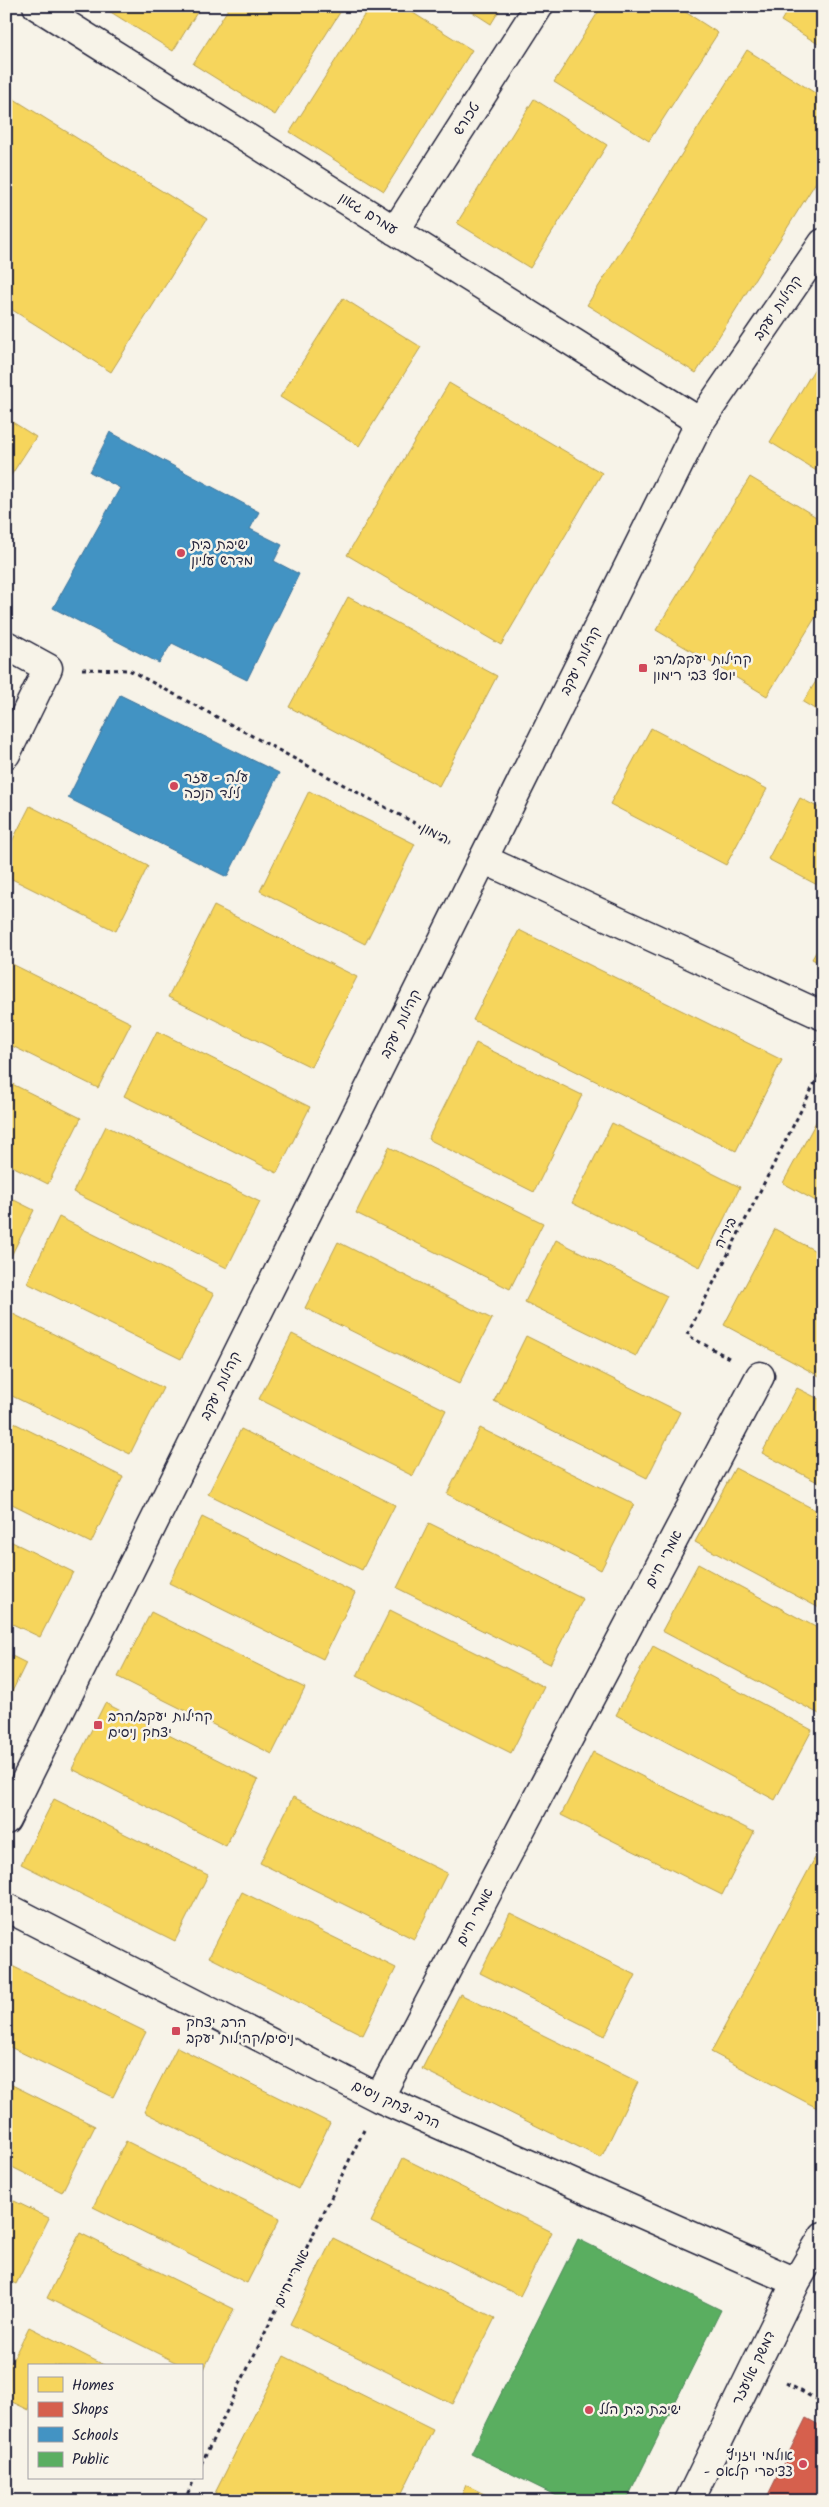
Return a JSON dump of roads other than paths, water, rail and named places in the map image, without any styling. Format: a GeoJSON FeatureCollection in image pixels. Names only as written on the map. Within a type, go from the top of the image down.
{"type":"FeatureCollection","features":[{"type":"Feature","properties":{"kind":"street","name":"עמרם גאון"},"geometry":{"type":"LineString","coordinates":[[37,6],[700,422]]}},
{"type":"Feature","properties":{"kind":"street","name":"טכורש"},"geometry":{"type":"LineString","coordinates":[[395,231],[539,6]]}},
{"type":"Feature","properties":{"kind":"street","name":"קהילות יעקב"},"geometry":{"type":"LineString","coordinates":[[6,1820],[700,422],[823,243]]}},
{"type":"Feature","properties":{"kind":"street"},"geometry":{"type":"LineString","coordinates":[[6,645],[48,668],[6,754]]}},
{"type":"Feature","properties":{"kind":"street"},"geometry":{"type":"LineString","coordinates":[[483,859],[823,1016]]}},
{"type":"Feature","properties":{"kind":"street","name":"אמרי חיים"},"geometry":{"type":"LineString","coordinates":[[379,2098],[760,1376]]}},
{"type":"Feature","properties":{"kind":"street","name":"הרב יצחק ניסים"},"geometry":{"type":"LineString","coordinates":[[6,1907],[379,2098],[796,2282]]}},
{"type":"Feature","properties":{"kind":"street","name":"דמשק אליעזר"},"geometry":{"type":"LineString","coordinates":[[689,2501],[796,2282],[823,2236]]}},
{"type":"Feature","properties":{"kind":"place","name":"ישיבת בית מדרש עליון"},"geometry":{"type":"Point","coordinates":[181,553]}},
{"type":"Feature","properties":{"kind":"place","name":"קהילות יעקב/רבי יוסף צבי רימון"},"geometry":{"type":"Point","coordinates":[643,668]}},
{"type":"Feature","properties":{"kind":"place","name":"עלה - עזר לילד הנכה"},"geometry":{"type":"Point","coordinates":[174,786]}},
{"type":"Feature","properties":{"kind":"place","name":"קהילות יעקב/הרב יצחק ניסים"},"geometry":{"type":"Point","coordinates":[98,1725]}},
{"type":"Feature","properties":{"kind":"place","name":"הרב יצחק ניסים/קהילות יעקב"},"geometry":{"type":"Point","coordinates":[176,2031]}},
{"type":"Feature","properties":{"kind":"place","name":"ישיבת בית הלל"},"geometry":{"type":"Point","coordinates":[589,2410]}},
{"type":"Feature","properties":{"kind":"place","name":"אולמי ויזניץ - צציפרי קלאס"},"geometry":{"type":"Point","coordinates":[803,2464]}}]}
